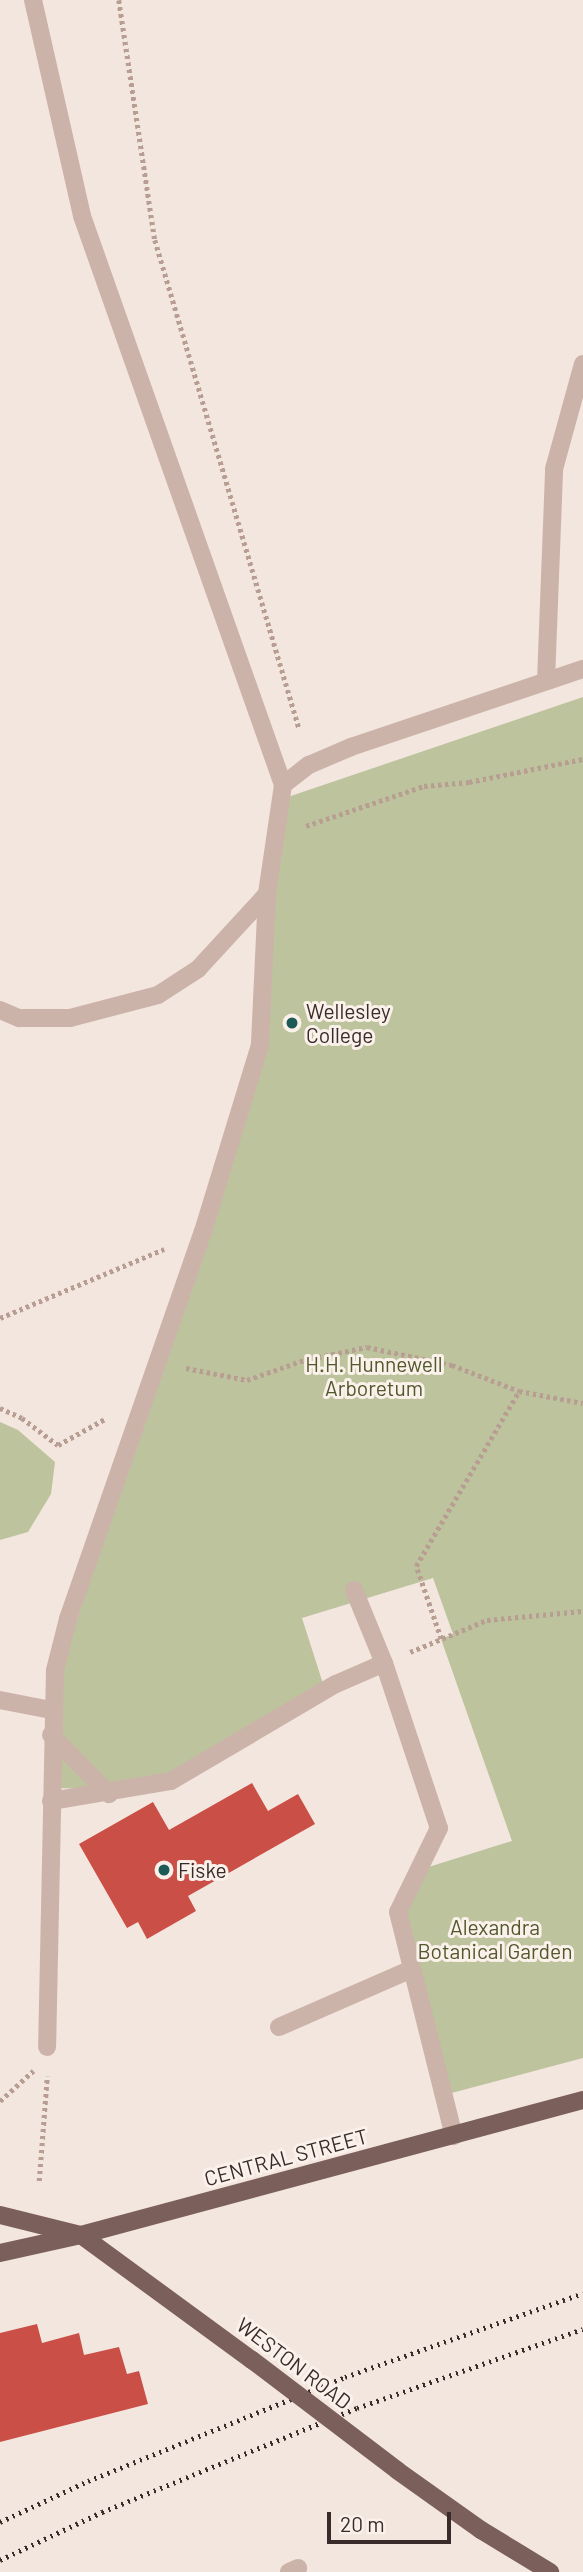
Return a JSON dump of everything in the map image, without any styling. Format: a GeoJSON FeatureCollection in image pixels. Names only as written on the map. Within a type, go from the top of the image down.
{"type":"FeatureCollection","features":[{"type":"Feature","properties":{"kind":"main road","name":"CENTRAL STREET"},"geometry":{"type":"LineString","coordinates":[[0,2253],[81,2235],[583,2100]]}},
{"type":"Feature","properties":{"kind":"main road","name":"WESTON ROAD"},"geometry":{"type":"LineString","coordinates":[[0,2215],[81,2235],[481,2530],[550,2572]]}},
{"type":"Feature","properties":{"kind":"lane"},"geometry":{"type":"LineString","coordinates":[[33,0],[82,216],[283,785],[267,894],[260,1045],[203,1231],[142,1398],[68,1619],[51,1710],[47,2053]]}},
{"type":"Feature","properties":{"kind":"lane"},"geometry":{"type":"LineString","coordinates":[[546,681],[554,469],[583,364]]}},
{"type":"Feature","properties":{"kind":"lane"},"geometry":{"type":"LineString","coordinates":[[283,785],[309,765],[404,727],[583,669]]}},
{"type":"Feature","properties":{"kind":"lane"},"geometry":{"type":"LineString","coordinates":[[0,1010],[19,1018],[70,1018],[158,995],[198,969],[267,894]]}},
{"type":"Feature","properties":{"kind":"lane"},"geometry":{"type":"LineString","coordinates":[[354,1590],[384,1663],[439,1828],[398,1912],[454,2136]]}},
{"type":"Feature","properties":{"kind":"lane"},"geometry":{"type":"LineString","coordinates":[[51,1801],[109,1794],[171,1781],[336,1684],[384,1663]]}},
{"type":"Feature","properties":{"kind":"lane"},"geometry":{"type":"LineString","coordinates":[[0,1700],[51,1710]]}},
{"type":"Feature","properties":{"kind":"lane"},"geometry":{"type":"LineString","coordinates":[[51,1735],[109,1794]]}},
{"type":"Feature","properties":{"kind":"lane"},"geometry":{"type":"LineString","coordinates":[[279,2027],[412,1969]]}},
{"type":"Feature","properties":{"kind":"path"},"geometry":{"type":"LineString","coordinates":[[119,0],[155,240],[309,765]]}},
{"type":"Feature","properties":{"kind":"path"},"geometry":{"type":"LineString","coordinates":[[275,837],[424,786],[468,782],[583,759]]}},
{"type":"Feature","properties":{"kind":"path"},"geometry":{"type":"LineString","coordinates":[[0,1318],[203,1231]]}},
{"type":"Feature","properties":{"kind":"path"},"geometry":{"type":"LineString","coordinates":[[156,1362],[247,1380],[304,1360],[367,1348],[452,1365],[519,1391],[583,1403]]}},
{"type":"Feature","properties":{"kind":"path"},"geometry":{"type":"LineString","coordinates":[[441,1639],[416,1566],[519,1391]]}},
{"type":"Feature","properties":{"kind":"path"},"geometry":{"type":"LineString","coordinates":[[0,1408],[22,1418],[58,1445],[142,1398]]}},
{"type":"Feature","properties":{"kind":"path"},"geometry":{"type":"LineString","coordinates":[[384,1663],[487,1620],[583,1611]]}},
{"type":"Feature","properties":{"kind":"path"},"geometry":{"type":"LineString","coordinates":[[0,2101],[47,2053]]}},
{"type":"Feature","properties":{"kind":"path"},"geometry":{"type":"LineString","coordinates":[[39,2181],[47,2053]]}},
{"type":"Feature","properties":{"kind":"green space","name":"H.H. Hunnewell Arboretum"},"geometry":{"type":"Polygon","coordinates":[[[583,697],[583,2058],[444,2095],[398,1912],[419,1870],[512,1841],[441,1639],[453,1634],[433,1578],[302,1618],[325,1690],[171,1781],[118,1789],[51,1788],[52,1698],[260,1045],[279,800],[583,697]]]}},
{"type":"Feature","properties":{"kind":"green space"},"geometry":{"type":"Polygon","coordinates":[[[0,1422],[18,1430],[55,1462],[51,1494],[28,1532],[0,1540],[0,1422]]]}},
{"type":"Feature","properties":{"kind":"building","name":"Fiske"},"geometry":{"type":"Polygon","coordinates":[[[252,1783],[268,1811],[298,1794],[315,1824],[188,1896],[196,1911],[147,1939],[138,1922],[127,1928],[79,1844],[153,1802],[169,1830],[252,1783]]]}},
{"type":"Feature","properties":{"kind":"building"},"geometry":{"type":"Polygon","coordinates":[[[37,2324],[42,2343],[79,2333],[84,2355],[119,2347],[127,2374],[139,2371],[148,2404],[0,2442],[0,2333],[37,2324]]]}},
{"type":"Feature","properties":{"kind":"railway"},"geometry":{"type":"LineString","coordinates":[[0,2522],[88,2481],[345,2377],[583,2293]]}},
{"type":"Feature","properties":{"kind":"railway"},"geometry":{"type":"LineString","coordinates":[[0,2560],[102,2512],[357,2408],[583,2329]]}},
{"type":"Feature","properties":{"kind":"place","name":"Wellesley College"},"geometry":{"type":"Point","coordinates":[292,1023]}},
{"type":"Feature","properties":{"kind":"place","name":"Fiske"},"geometry":{"type":"Point","coordinates":[164,1870]}},
{"type":"Feature","properties":{"kind":"park label","name":"Alexandra Botanical Garden"},"geometry":{"type":"Point","coordinates":[495,1939]}}]}
